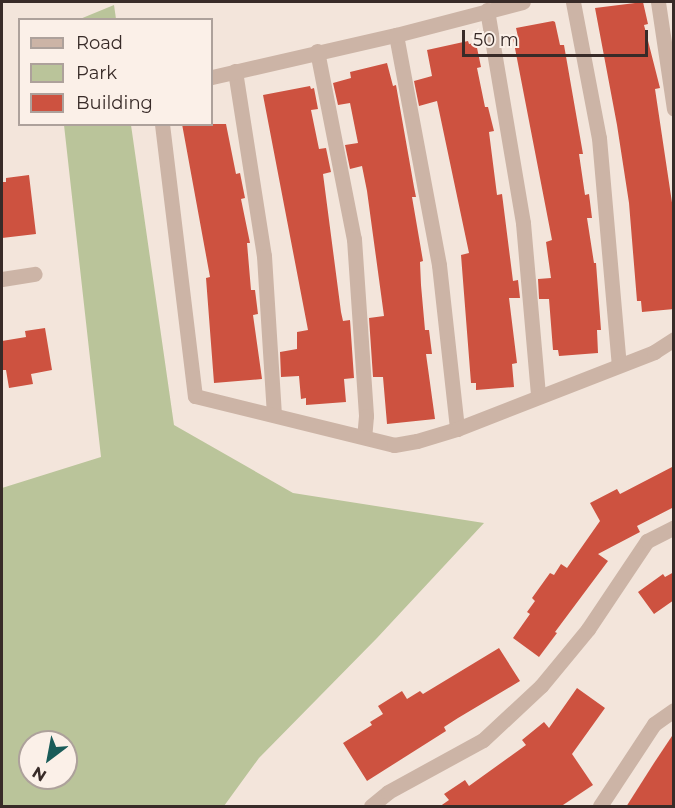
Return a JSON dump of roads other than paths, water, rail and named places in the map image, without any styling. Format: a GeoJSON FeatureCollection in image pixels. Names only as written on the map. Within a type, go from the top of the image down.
{"type":"FeatureCollection","features":[{"type":"Feature","properties":{"kind":"street"},"geometry":{"type":"LineString","coordinates":[[213,77],[317,51],[396,35],[523,2]]}},
{"type":"Feature","properties":{"kind":"street"},"geometry":{"type":"LineString","coordinates":[[573,2],[599,138],[619,365]]}},
{"type":"Feature","properties":{"kind":"street"},"geometry":{"type":"LineString","coordinates":[[658,2],[674,109]]}},
{"type":"Feature","properties":{"kind":"street"},"geometry":{"type":"LineString","coordinates":[[487,10],[524,223],[538,396]]}},
{"type":"Feature","properties":{"kind":"street"},"geometry":{"type":"LineString","coordinates":[[396,35],[439,265],[457,429]]}},
{"type":"Feature","properties":{"kind":"street"},"geometry":{"type":"LineString","coordinates":[[317,51],[354,239],[366,416],[364,437]]}},
{"type":"Feature","properties":{"kind":"street"},"geometry":{"type":"LineString","coordinates":[[235,71],[264,256],[274,415]]}},
{"type":"Feature","properties":{"kind":"street"},"geometry":{"type":"LineString","coordinates":[[162,126],[195,396],[394,445],[457,429],[654,352],[674,339]]}},
{"type":"Feature","properties":{"kind":"street"},"geometry":{"type":"LineString","coordinates":[[2,279],[35,274]]}},
{"type":"Feature","properties":{"kind":"street"},"geometry":{"type":"LineString","coordinates":[[371,807],[388,792],[483,740],[542,686],[588,629],[647,541],[674,527]]}},
{"type":"Feature","properties":{"kind":"street"},"geometry":{"type":"LineString","coordinates":[[600,807],[654,724],[674,710]]}}]}
